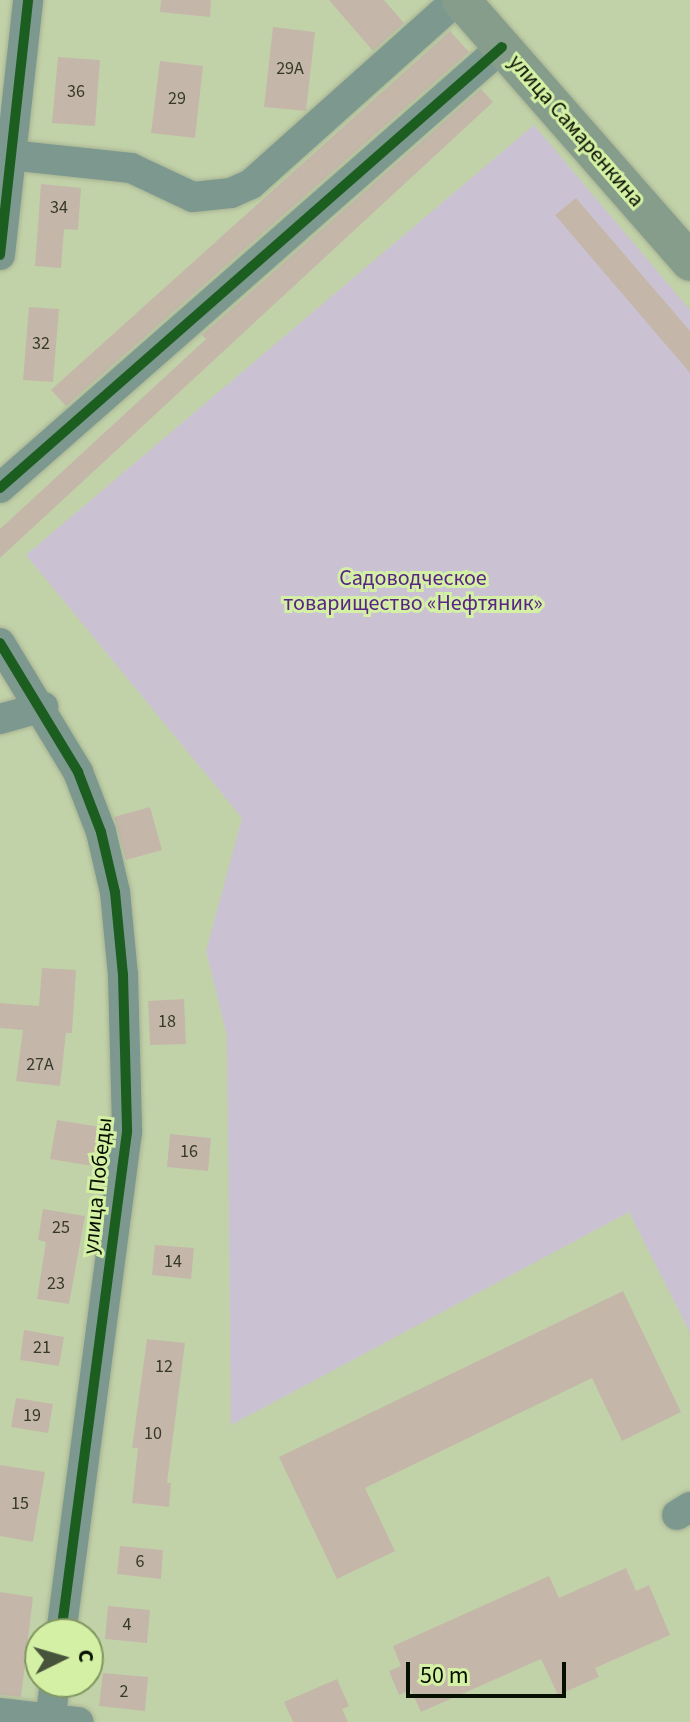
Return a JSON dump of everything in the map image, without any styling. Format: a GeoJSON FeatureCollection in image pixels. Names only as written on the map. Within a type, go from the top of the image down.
{"type":"FeatureCollection","features":[{"type":"Feature","properties":{"kind":"main road","name":"улица Самаренкина"},"geometry":{"type":"LineString","coordinates":[[459,0],[690,262]]}},
{"type":"Feature","properties":{"kind":"street"},"geometry":{"type":"LineString","coordinates":[[0,255],[5,155],[28,0]]}},
{"type":"Feature","properties":{"kind":"street"},"geometry":{"type":"LineString","coordinates":[[5,155],[131,168],[193,197],[231,193],[251,184],[459,0]]}},
{"type":"Feature","properties":{"kind":"street"},"geometry":{"type":"LineString","coordinates":[[0,488],[502,47]]}},
{"type":"Feature","properties":{"kind":"street","name":"улица Победы"},"geometry":{"type":"LineString","coordinates":[[0,643],[43,707],[78,772],[101,832],[115,892],[127,1132],[63,1618]]}},
{"type":"Feature","properties":{"kind":"street"},"geometry":{"type":"LineString","coordinates":[[0,719],[43,707]]}},
{"type":"Feature","properties":{"kind":"street"},"geometry":{"type":"LineString","coordinates":[[0,1713],[59,1721],[57,1698]]}},
{"type":"Feature","properties":{"kind":"green space","name":"Садоводческое товарищество «Нефтяник»"},"geometry":{"type":"Polygon","coordinates":[[[534,125],[690,310],[690,1333],[629,1212],[231,1425],[227,1036],[206,951],[242,818],[26,555],[534,125]]]}},
{"type":"Feature","properties":{"kind":"building"},"geometry":{"type":"Polygon","coordinates":[[[161,0],[211,0],[210,17],[160,12],[161,0]]]}},
{"type":"Feature","properties":{"kind":"building"},"geometry":{"type":"Polygon","coordinates":[[[329,0],[384,0],[404,23],[373,51],[329,0]]]}},
{"type":"Feature","properties":{"kind":"building"},"geometry":{"type":"Polygon","coordinates":[[[273,27],[315,32],[306,111],[264,107],[273,27]]]}},
{"type":"Feature","properties":{"kind":"building"},"geometry":{"type":"Polygon","coordinates":[[[450,31],[469,52],[66,406],[51,390],[450,31]]]}},
{"type":"Feature","properties":{"kind":"building"},"geometry":{"type":"Polygon","coordinates":[[[58,57],[100,60],[95,126],[52,123],[58,57]]]}},
{"type":"Feature","properties":{"kind":"building"},"geometry":{"type":"Polygon","coordinates":[[[160,61],[203,66],[195,138],[151,133],[160,61]]]}},
{"type":"Feature","properties":{"kind":"building"},"geometry":{"type":"Polygon","coordinates":[[[481,89],[493,102],[0,558],[0,529],[206,339],[202,335],[481,89]]]}},
{"type":"Feature","properties":{"kind":"building"},"geometry":{"type":"Polygon","coordinates":[[[41,184],[81,188],[78,230],[64,229],[61,268],[35,266],[41,184]]]}},
{"type":"Feature","properties":{"kind":"building"},"geometry":{"type":"Polygon","coordinates":[[[576,198],[690,331],[690,373],[555,215],[576,198]]]}},
{"type":"Feature","properties":{"kind":"building"},"geometry":{"type":"Polygon","coordinates":[[[29,307],[59,309],[53,382],[23,380],[29,307]]]}},
{"type":"Feature","properties":{"kind":"building"},"geometry":{"type":"Polygon","coordinates":[[[150,807],[162,850],[126,860],[114,817],[150,807]]]}},
{"type":"Feature","properties":{"kind":"building"},"geometry":{"type":"Polygon","coordinates":[[[42,968],[76,970],[72,1033],[66,1033],[60,1086],[16,1081],[23,1030],[0,1028],[0,1003],[39,1006],[42,968]]]}},
{"type":"Feature","properties":{"kind":"building"},"geometry":{"type":"Polygon","coordinates":[[[184,999],[186,1044],[150,1045],[148,1001],[184,999]]]}},
{"type":"Feature","properties":{"kind":"building"},"geometry":{"type":"Polygon","coordinates":[[[57,1120],[100,1127],[93,1166],[50,1159],[57,1120]]]}},
{"type":"Feature","properties":{"kind":"building"},"geometry":{"type":"Polygon","coordinates":[[[170,1134],[211,1138],[208,1171],[167,1167],[170,1134]]]}},
{"type":"Feature","properties":{"kind":"building"},"geometry":{"type":"Polygon","coordinates":[[[43,1209],[85,1216],[69,1304],[37,1299],[46,1242],[38,1240],[43,1209]]]}},
{"type":"Feature","properties":{"kind":"building"},"geometry":{"type":"Polygon","coordinates":[[[155,1245],[194,1248],[191,1279],[152,1275],[155,1245]]]}},
{"type":"Feature","properties":{"kind":"building"},"geometry":{"type":"Polygon","coordinates":[[[623,1291],[681,1412],[622,1441],[592,1378],[365,1488],[395,1551],[337,1579],[279,1457],[623,1291]]]}},
{"type":"Feature","properties":{"kind":"building"},"geometry":{"type":"Polygon","coordinates":[[[24,1330],[64,1337],[59,1366],[20,1360],[24,1330]]]}},
{"type":"Feature","properties":{"kind":"building"},"geometry":{"type":"Polygon","coordinates":[[[147,1339],[185,1343],[167,1483],[171,1483],[169,1507],[132,1503],[138,1448],[132,1448],[147,1339]]]}},
{"type":"Feature","properties":{"kind":"building"},"geometry":{"type":"Polygon","coordinates":[[[16,1398],[53,1404],[48,1433],[11,1427],[16,1398]]]}},
{"type":"Feature","properties":{"kind":"building"},"geometry":{"type":"Polygon","coordinates":[[[0,1465],[45,1472],[33,1542],[0,1536],[0,1465]]]}},
{"type":"Feature","properties":{"kind":"building"},"geometry":{"type":"Polygon","coordinates":[[[120,1546],[163,1550],[161,1579],[117,1574],[120,1546]]]}},
{"type":"Feature","properties":{"kind":"building"},"geometry":{"type":"Polygon","coordinates":[[[626,1568],[636,1591],[649,1585],[670,1635],[595,1668],[599,1677],[558,1695],[541,1659],[421,1712],[411,1690],[399,1695],[389,1671],[401,1666],[393,1646],[549,1576],[559,1598],[626,1568]]]}},
{"type":"Feature","properties":{"kind":"building"},"geometry":{"type":"Polygon","coordinates":[[[0,1592],[33,1597],[30,1618],[24,1618],[21,1697],[0,1695],[0,1592]]]}},
{"type":"Feature","properties":{"kind":"building"},"geometry":{"type":"Polygon","coordinates":[[[108,1606],[150,1610],[147,1643],[105,1639],[108,1606]]]}},
{"type":"Feature","properties":{"kind":"building"},"geometry":{"type":"Polygon","coordinates":[[[104,1673],[148,1677],[145,1711],[99,1706],[100,1698],[104,1698],[104,1673]]]}},
{"type":"Feature","properties":{"kind":"building"},"geometry":{"type":"Polygon","coordinates":[[[337,1679],[349,1706],[342,1709],[348,1722],[293,1722],[284,1702],[337,1679]]]}},
{"type":"Feature","properties":{"kind":"cycle path"},"geometry":{"type":"LineString","coordinates":[[0,255],[28,0]]}},
{"type":"Feature","properties":{"kind":"cycle path"},"geometry":{"type":"LineString","coordinates":[[0,488],[502,47]]}},
{"type":"Feature","properties":{"kind":"cycle path"},"geometry":{"type":"LineString","coordinates":[[0,643],[78,772],[101,832],[115,892],[123,975],[127,1132],[63,1618]]}}]}
